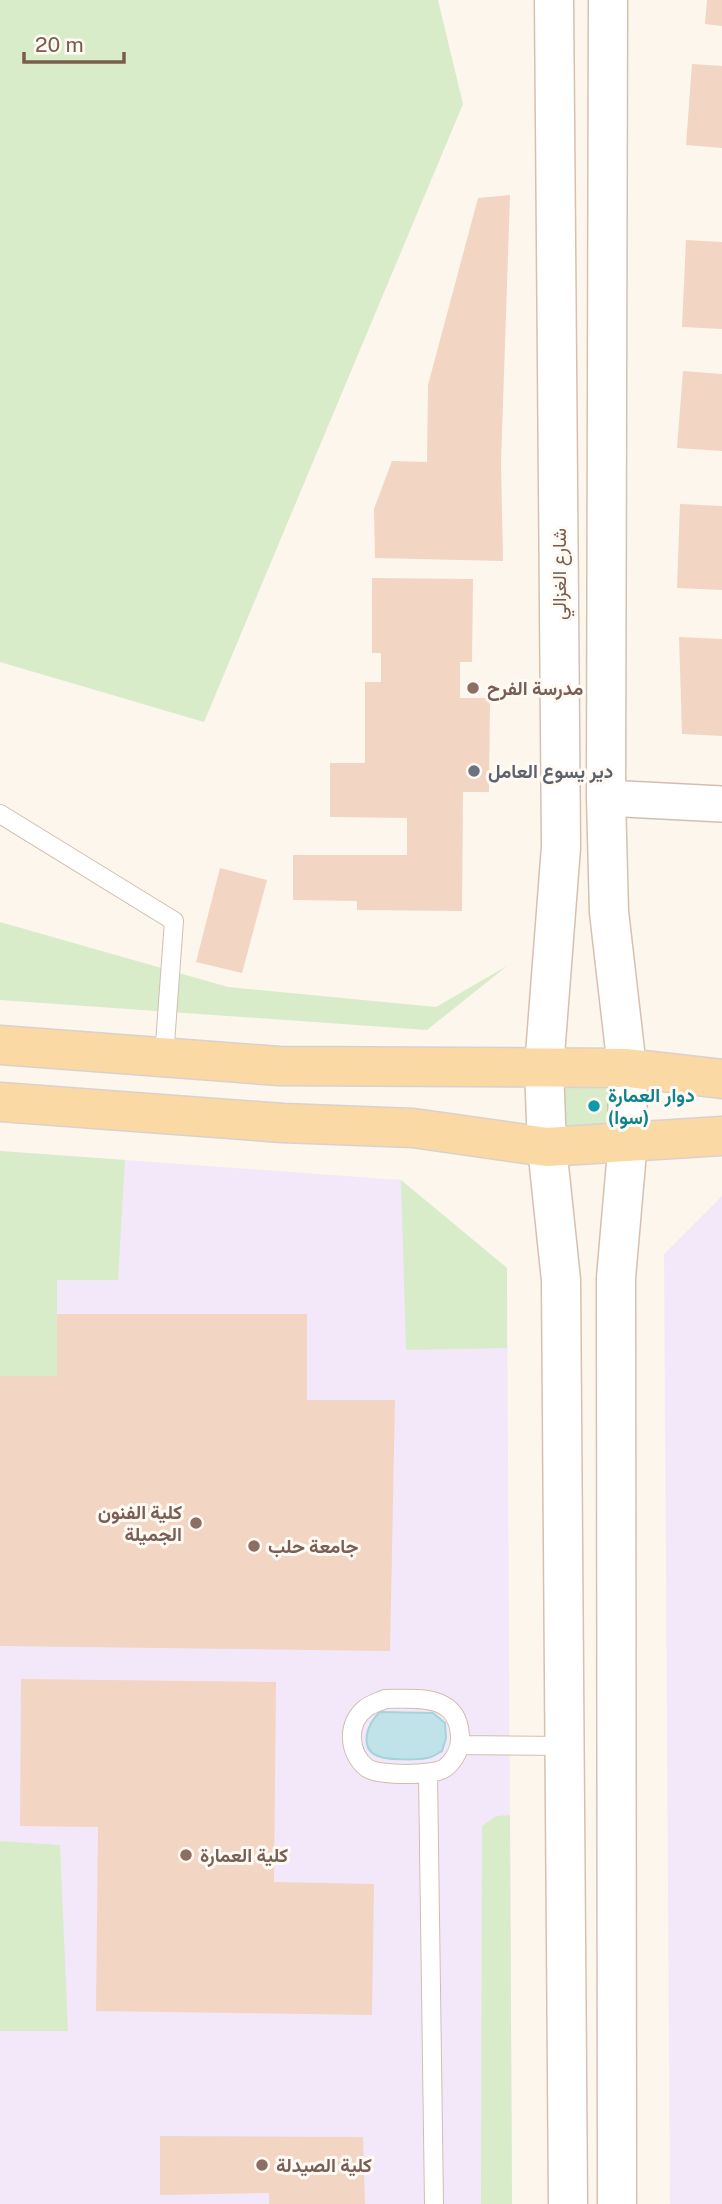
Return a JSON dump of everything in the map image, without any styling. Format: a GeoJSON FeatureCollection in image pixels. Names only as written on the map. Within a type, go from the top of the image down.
{"type":"FeatureCollection","features":[{"type":"Feature","properties":{"kind":"main road","name":"شارع الغزالي"},"geometry":{"type":"LineString","coordinates":[[554,0],[561,847],[544,1068],[547,1146],[561,1280],[568,2204]]}},
{"type":"Feature","properties":{"kind":"main road"},"geometry":{"type":"LineString","coordinates":[[608,0],[606,799],[609,912],[627,1068],[628,1140],[616,1278],[617,2204]]}},
{"type":"Feature","properties":{"kind":"main road"},"geometry":{"type":"LineString","coordinates":[[0,1045],[279,1066],[627,1068],[722,1079]]}},
{"type":"Feature","properties":{"kind":"main road"},"geometry":{"type":"LineString","coordinates":[[0,1102],[283,1123],[414,1128],[547,1146],[722,1136]]}},
{"type":"Feature","properties":{"kind":"street"},"geometry":{"type":"LineString","coordinates":[[606,799],[722,804]]}},
{"type":"Feature","properties":{"kind":"lane"},"geometry":{"type":"LineString","coordinates":[[0,814],[174,921],[164,1057]]}},
{"type":"Feature","properties":{"kind":"lane"},"geometry":{"type":"LineString","coordinates":[[386,1699],[429,1699],[443,1704],[456,1714],[461,1745],[444,1769],[428,1774],[368,1769],[357,1756],[351,1740],[353,1726],[359,1714],[368,1706],[386,1699]]}},
{"type":"Feature","properties":{"kind":"lane"},"geometry":{"type":"LineString","coordinates":[[461,1745],[565,1746]]}},
{"type":"Feature","properties":{"kind":"lane"},"geometry":{"type":"LineString","coordinates":[[428,1774],[434,2204]]}},
{"type":"Feature","properties":{"kind":"shaded area","name":"جامعة حلب"},"geometry":{"type":"Polygon","coordinates":[[[0,1151],[401,1180],[507,1268],[512,2204],[0,2204],[0,1151]]]}},
{"type":"Feature","properties":{"kind":"shaded area"},"geometry":{"type":"Polygon","coordinates":[[[722,1196],[722,2204],[670,2204],[664,1254],[722,1196]]]}},
{"type":"Feature","properties":{"kind":"green space"},"geometry":{"type":"Polygon","coordinates":[[[0,0],[438,0],[463,104],[204,722],[0,662],[0,0]]]}},
{"type":"Feature","properties":{"kind":"green space"},"geometry":{"type":"Polygon","coordinates":[[[0,922],[228,987],[436,1007],[507,966],[427,1030],[0,1000],[0,922]]]}},
{"type":"Feature","properties":{"kind":"green space"},"geometry":{"type":"Polygon","coordinates":[[[604,1069],[625,1130],[570,1131],[563,1122],[563,1087],[571,1078],[604,1069]]]}},
{"type":"Feature","properties":{"kind":"green space"},"geometry":{"type":"Polygon","coordinates":[[[0,1151],[125,1160],[118,1280],[57,1280],[57,1376],[0,1376],[0,1151]]]}},
{"type":"Feature","properties":{"kind":"green space"},"geometry":{"type":"Polygon","coordinates":[[[401,1180],[507,1268],[507,1348],[406,1350],[401,1180]]]}},
{"type":"Feature","properties":{"kind":"green space"},"geometry":{"type":"Polygon","coordinates":[[[510,1815],[512,2204],[481,2204],[482,1826],[496,1816],[510,1815]]]}},
{"type":"Feature","properties":{"kind":"green space"},"geometry":{"type":"Polygon","coordinates":[[[0,1841],[60,1845],[68,2031],[0,2031],[0,1841]]]}},
{"type":"Feature","properties":{"kind":"water"},"geometry":{"type":"Polygon","coordinates":[[[380,1712],[433,1713],[445,1723],[446,1738],[442,1751],[431,1757],[418,1759],[390,1759],[374,1754],[367,1743],[368,1730],[380,1712]]]}},
{"type":"Feature","properties":{"kind":"building"},"geometry":{"type":"Polygon","coordinates":[[[707,0],[722,0],[722,26],[705,24],[707,0]]]}},
{"type":"Feature","properties":{"kind":"building"},"geometry":{"type":"Polygon","coordinates":[[[692,64],[722,66],[722,148],[686,145],[692,64]]]}},
{"type":"Feature","properties":{"kind":"building"},"geometry":{"type":"Polygon","coordinates":[[[510,195],[501,463],[503,561],[375,558],[374,509],[392,461],[427,462],[428,385],[478,198],[510,195]]]}},
{"type":"Feature","properties":{"kind":"building"},"geometry":{"type":"Polygon","coordinates":[[[686,240],[722,242],[722,329],[682,327],[686,240]]]}},
{"type":"Feature","properties":{"kind":"building"},"geometry":{"type":"Polygon","coordinates":[[[683,371],[722,374],[722,451],[677,448],[683,371]]]}},
{"type":"Feature","properties":{"kind":"building"},"geometry":{"type":"Polygon","coordinates":[[[680,504],[722,506],[722,590],[677,588],[680,504]]]}},
{"type":"Feature","properties":{"kind":"building"},"geometry":{"type":"Polygon","coordinates":[[[372,578],[473,579],[472,662],[460,662],[460,698],[490,698],[489,792],[463,792],[462,911],[357,910],[357,901],[293,900],[293,855],[407,855],[407,818],[330,817],[330,763],[365,763],[365,682],[381,682],[381,653],[372,653],[372,578]]]}},
{"type":"Feature","properties":{"kind":"building"},"geometry":{"type":"Polygon","coordinates":[[[679,637],[722,639],[722,736],[682,734],[679,637]]]}},
{"type":"Feature","properties":{"kind":"building"},"geometry":{"type":"Polygon","coordinates":[[[220,868],[267,880],[242,973],[196,962],[220,868]]]}},
{"type":"Feature","properties":{"kind":"building","name":"كلية الفنون الجميلة"},"geometry":{"type":"Polygon","coordinates":[[[57,1314],[307,1314],[307,1400],[395,1400],[390,1651],[0,1646],[0,1376],[57,1376],[57,1314]]]}},
{"type":"Feature","properties":{"kind":"building","name":"كلية العمارة"},"geometry":{"type":"Polygon","coordinates":[[[21,1679],[276,1682],[274,1882],[374,1884],[372,2015],[96,2011],[98,1827],[20,1826],[21,1679]]]}},
{"type":"Feature","properties":{"kind":"building","name":"كلية الصيدلة"},"geometry":{"type":"Polygon","coordinates":[[[160,2136],[363,2137],[365,2204],[269,2204],[269,2193],[160,2195],[160,2136]]]}},
{"type":"Feature","properties":{"kind":"place","name":"مدرسة الفرح"},"geometry":{"type":"Point","coordinates":[473,688]}},
{"type":"Feature","properties":{"kind":"place","name":"دير يسوع العامل"},"geometry":{"type":"Point","coordinates":[474,771]}},
{"type":"Feature","properties":{"kind":"place","name":"دوار العمارة (سوا)"},"geometry":{"type":"Point","coordinates":[594,1106]}},
{"type":"Feature","properties":{"kind":"place","name":"كلية الفنون الجميلة"},"geometry":{"type":"Point","coordinates":[196,1523]}},
{"type":"Feature","properties":{"kind":"place","name":"جامعة حلب"},"geometry":{"type":"Point","coordinates":[254,1546]}},
{"type":"Feature","properties":{"kind":"place","name":"كلية العمارة"},"geometry":{"type":"Point","coordinates":[186,1855]}},
{"type":"Feature","properties":{"kind":"place","name":"كلية الصيدلة"},"geometry":{"type":"Point","coordinates":[262,2165]}}]}
